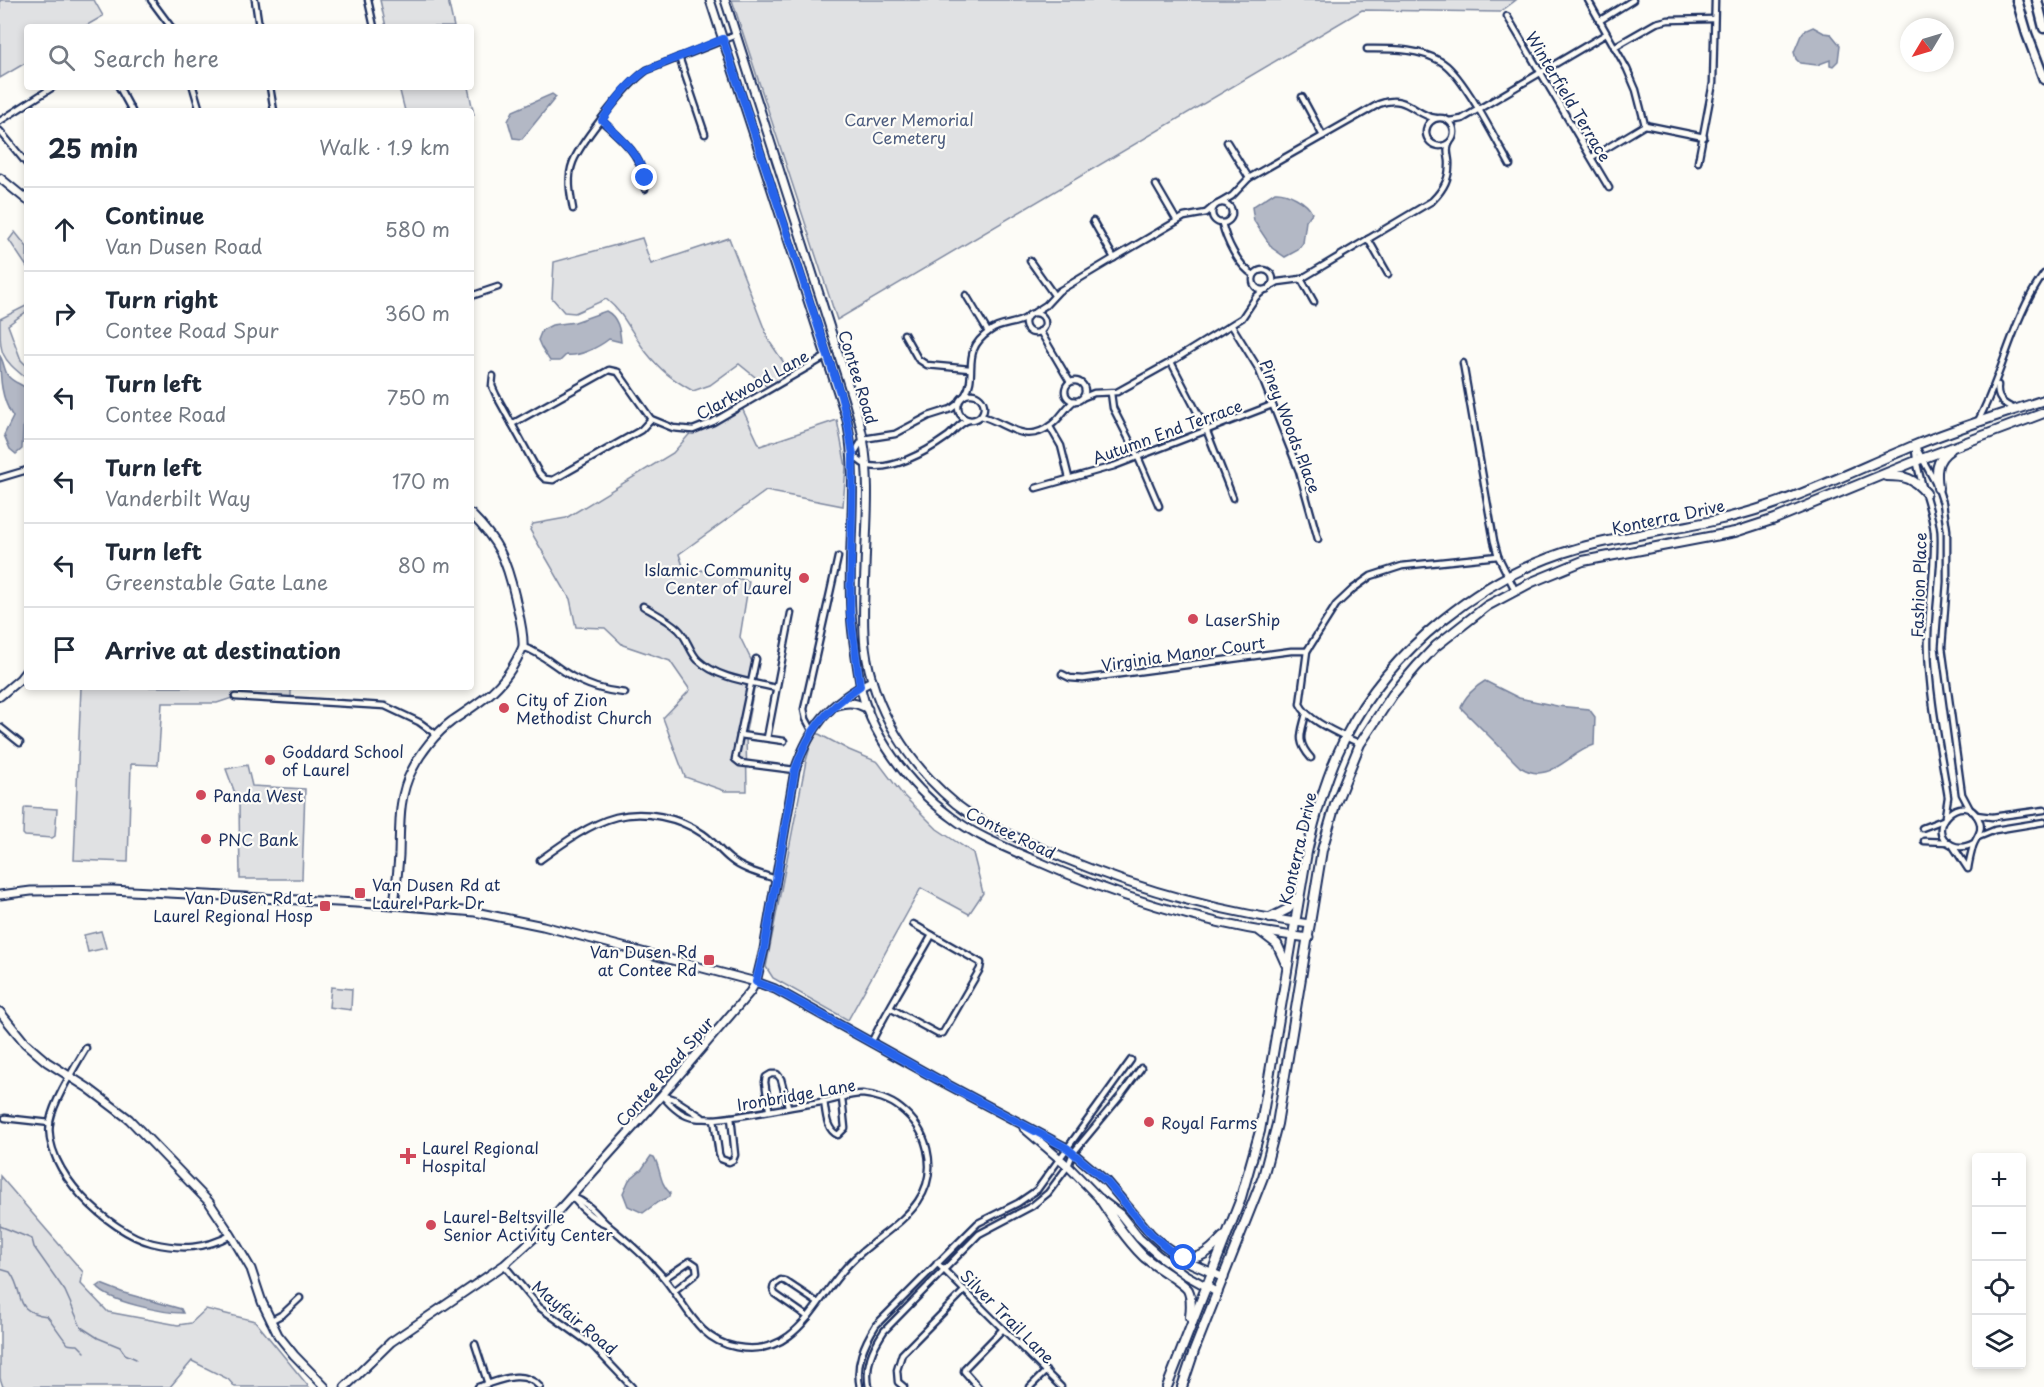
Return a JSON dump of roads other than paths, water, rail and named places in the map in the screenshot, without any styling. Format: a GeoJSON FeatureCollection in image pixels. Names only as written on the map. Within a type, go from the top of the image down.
{"type":"FeatureCollection","features":[{"type":"Feature","properties":{"kind":"highway"},"geometry":{"type":"LineString","coordinates":[[2017,0],[2044,79]]}},
{"type":"Feature","properties":{"kind":"highway"},"geometry":{"type":"LineString","coordinates":[[2037,0],[2044,28]]}},
{"type":"Feature","properties":{"kind":"main road","name":"Konterra Drive"},"geometry":{"type":"LineString","coordinates":[[1167,1387],[1240,1201],[1260,1131],[1294,922],[1317,809],[1346,737],[1382,682],[1427,633],[1477,594],[1509,577],[1578,549],[1732,517],[1769,505],[1915,445],[2044,400]]}},
{"type":"Feature","properties":{"kind":"main road","name":"Konterra Drive"},"geometry":{"type":"LineString","coordinates":[[1182,1387],[1263,1177],[1277,1124],[1322,850],[1335,805],[1360,744],[1393,694],[1436,646],[1486,606],[1515,590],[1583,561],[1735,532],[1775,519],[1920,459],[2044,413]]}},
{"type":"Feature","properties":{"kind":"main road"},"geometry":{"type":"LineString","coordinates":[[1938,488],[1936,474],[1938,464],[1944,454],[1957,445]]}},
{"type":"Feature","properties":{"kind":"main road"},"geometry":{"type":"LineString","coordinates":[[1881,476],[1907,477],[1916,482],[1926,493]]}},
{"type":"Feature","properties":{"kind":"main road"},"geometry":{"type":"LineString","coordinates":[[1270,918],[1288,909],[1299,894]]}},
{"type":"Feature","properties":{"kind":"main road"},"geometry":{"type":"LineString","coordinates":[[1260,931],[1277,944],[1287,969]]}},
{"type":"Feature","properties":{"kind":"main road"},"geometry":{"type":"LineString","coordinates":[[1101,1199],[1117,1225],[1139,1252],[1164,1273],[1184,1284],[1188,1290],[1191,1306],[1189,1328]]}},
{"type":"Feature","properties":{"kind":"main road"},"geometry":{"type":"LineString","coordinates":[[1172,1252],[1184,1258],[1205,1254],[1228,1231]]}},
{"type":"Feature","properties":{"kind":"street"},"geometry":{"type":"LineString","coordinates":[[151,0],[169,24]]}},
{"type":"Feature","properties":{"kind":"street"},"geometry":{"type":"LineString","coordinates":[[255,0],[259,24]]}},
{"type":"Feature","properties":{"kind":"street"},"geometry":{"type":"LineString","coordinates":[[368,0],[373,24]]}},
{"type":"Feature","properties":{"kind":"street","name":"Contee Road"},"geometry":{"type":"LineString","coordinates":[[710,0],[847,420],[853,455],[850,611],[860,686],[881,738],[913,782],[948,815],[984,837],[1076,878],[1131,899],[1211,921],[1309,938]]}},
{"type":"Feature","properties":{"kind":"street","name":"Contee Road"},"geometry":{"type":"LineString","coordinates":[[725,0],[854,403],[863,439],[865,646],[872,681],[892,728],[916,764],[937,787],[958,805],[992,827],[1089,870],[1146,889],[1212,907],[1310,924]]}},
{"type":"Feature","properties":{"kind":"street"},"geometry":{"type":"LineString","coordinates":[[1588,0],[1636,90],[1645,124]]}},
{"type":"Feature","properties":{"kind":"street"},"geometry":{"type":"LineString","coordinates":[[1599,21],[1633,0]]}},
{"type":"Feature","properties":{"kind":"street"},"geometry":{"type":"LineString","coordinates":[[1698,162],[1713,82],[1715,0]]}},
{"type":"Feature","properties":{"kind":"street","name":"Winterfield Terrace"},"geometry":{"type":"LineString","coordinates":[[1507,16],[1609,188]]}},
{"type":"Feature","properties":{"kind":"street"},"geometry":{"type":"LineString","coordinates":[[1614,47],[1656,23],[1668,20],[1714,19]]}},
{"type":"Feature","properties":{"kind":"street"},"geometry":{"type":"LineString","coordinates":[[983,414],[1005,427],[1024,434],[1050,427],[1074,401],[1094,393],[1111,393],[1124,389],[1232,326],[1242,318],[1256,297],[1271,285],[1301,279],[1428,204],[1447,182],[1447,152],[1454,130],[1462,119],[1606,34]]}},
{"type":"Feature","properties":{"kind":"street"},"geometry":{"type":"LineString","coordinates":[[573,208],[569,186],[573,162],[579,150],[626,88],[638,76],[736,35]]}},
{"type":"Feature","properties":{"kind":"street"},"geometry":{"type":"LineString","coordinates":[[1367,49],[1399,49],[1422,53],[1440,61],[1455,73],[1510,165]]}},
{"type":"Feature","properties":{"kind":"street"},"geometry":{"type":"LineString","coordinates":[[679,57],[705,134]]}},
{"type":"Feature","properties":{"kind":"street"},"geometry":{"type":"LineString","coordinates":[[0,121],[48,90]]}},
{"type":"Feature","properties":{"kind":"street"},"geometry":{"type":"LineString","coordinates":[[122,90],[130,108]]}},
{"type":"Feature","properties":{"kind":"street"},"geometry":{"type":"LineString","coordinates":[[194,90],[199,108]]}},
{"type":"Feature","properties":{"kind":"street"},"geometry":{"type":"LineString","coordinates":[[270,90],[274,108]]}},
{"type":"Feature","properties":{"kind":"street"},"geometry":{"type":"LineString","coordinates":[[1302,97],[1323,136]]}},
{"type":"Feature","properties":{"kind":"street"},"geometry":{"type":"LineString","coordinates":[[1222,223],[1230,218],[1232,209],[1230,201],[1239,186],[1249,178],[1371,107],[1384,102],[1406,103],[1436,118],[1449,121],[1462,119]]}},
{"type":"Feature","properties":{"kind":"street"},"geometry":{"type":"LineString","coordinates":[[1426,115],[1425,130],[1428,140],[1447,152]]}},
{"type":"Feature","properties":{"kind":"street"},"geometry":{"type":"LineString","coordinates":[[1427,125],[1436,118]]}},
{"type":"Feature","properties":{"kind":"street"},"geometry":{"type":"LineString","coordinates":[[602,120],[637,158],[642,167],[645,189]]}},
{"type":"Feature","properties":{"kind":"street"},"geometry":{"type":"LineString","coordinates":[[1449,121],[1454,130]]}},
{"type":"Feature","properties":{"kind":"street"},"geometry":{"type":"LineString","coordinates":[[1592,157],[1645,124],[1704,137]]}},
{"type":"Feature","properties":{"kind":"street"},"geometry":{"type":"LineString","coordinates":[[0,131],[24,160]]}},
{"type":"Feature","properties":{"kind":"street"},"geometry":{"type":"LineString","coordinates":[[1227,142],[1249,178]]}},
{"type":"Feature","properties":{"kind":"street"},"geometry":{"type":"LineString","coordinates":[[1439,146],[1450,142]]}},
{"type":"Feature","properties":{"kind":"street"},"geometry":{"type":"LineString","coordinates":[[0,177],[24,197]]}},
{"type":"Feature","properties":{"kind":"street"},"geometry":{"type":"LineString","coordinates":[[1156,184],[1177,221]]}},
{"type":"Feature","properties":{"kind":"street"},"geometry":{"type":"LineString","coordinates":[[983,414],[963,421],[947,437],[913,458],[888,465],[865,465],[853,455],[863,439],[895,434],[929,416],[951,409],[958,403],[970,385],[969,369],[973,349],[988,332],[1026,318],[1046,305],[1054,295],[1114,258],[1177,221],[1206,213],[1233,196]]}},
{"type":"Feature","properties":{"kind":"street"},"geometry":{"type":"LineString","coordinates":[[1220,203],[1226,203],[1232,209]]}},
{"type":"Feature","properties":{"kind":"street"},"geometry":{"type":"LineString","coordinates":[[1214,207],[1212,213],[1214,219]]}},
{"type":"Feature","properties":{"kind":"street"},"geometry":{"type":"LineString","coordinates":[[1206,213],[1222,223],[1226,238],[1244,267],[1254,275]]}},
{"type":"Feature","properties":{"kind":"street"},"geometry":{"type":"LineString","coordinates":[[1093,221],[1114,258]]}},
{"type":"Feature","properties":{"kind":"street"},"geometry":{"type":"LineString","coordinates":[[1368,239],[1388,274]]}},
{"type":"Feature","properties":{"kind":"street"},"geometry":{"type":"LineString","coordinates":[[1030,261],[1054,295]]}},
{"type":"Feature","properties":{"kind":"street"},"geometry":{"type":"LineString","coordinates":[[1254,275],[1264,271],[1282,282]]}},
{"type":"Feature","properties":{"kind":"street"},"geometry":{"type":"LineString","coordinates":[[1977,422],[1998,379],[2025,304],[2044,274]]}},
{"type":"Feature","properties":{"kind":"street"},"geometry":{"type":"LineString","coordinates":[[1254,275],[1256,297]]}},
{"type":"Feature","properties":{"kind":"street"},"geometry":{"type":"LineString","coordinates":[[1271,276],[1271,285]]}},
{"type":"Feature","properties":{"kind":"street"},"geometry":{"type":"LineString","coordinates":[[1301,279],[1314,303]]}},
{"type":"Feature","properties":{"kind":"street"},"geometry":{"type":"LineString","coordinates":[[474,295],[498,287]]}},
{"type":"Feature","properties":{"kind":"street"},"geometry":{"type":"LineString","coordinates":[[1256,288],[1264,290]]}},
{"type":"Feature","properties":{"kind":"street"},"geometry":{"type":"LineString","coordinates":[[966,295],[988,332]]}},
{"type":"Feature","properties":{"kind":"street"},"geometry":{"type":"LineString","coordinates":[[1016,323],[1032,332],[1040,331],[1044,327],[1046,305]]}},
{"type":"Feature","properties":{"kind":"street"},"geometry":{"type":"LineString","coordinates":[[1035,312],[1044,318]]}},
{"type":"Feature","properties":{"kind":"street"},"geometry":{"type":"LineString","coordinates":[[1026,318],[1026,327]]}},
{"type":"Feature","properties":{"kind":"street","name":"Piney Woods Place"},"geometry":{"type":"LineString","coordinates":[[1232,326],[1258,368],[1299,471],[1318,539]]}},
{"type":"Feature","properties":{"kind":"street"},"geometry":{"type":"LineString","coordinates":[[1040,331],[1070,382]]}},
{"type":"Feature","properties":{"kind":"street"},"geometry":{"type":"LineString","coordinates":[[904,334],[918,359],[927,365],[969,369]]}},
{"type":"Feature","properties":{"kind":"street","name":"Clarkwood Lane"},"geometry":{"type":"LineString","coordinates":[[651,419],[673,428],[693,430],[713,422],[827,356]]}},
{"type":"Feature","properties":{"kind":"street"},"geometry":{"type":"LineString","coordinates":[[1171,362],[1206,429],[1233,498]]}},
{"type":"Feature","properties":{"kind":"street"},"geometry":{"type":"LineString","coordinates":[[1463,363],[1498,556],[1515,590]]}},
{"type":"Feature","properties":{"kind":"street"},"geometry":{"type":"LineString","coordinates":[[493,376],[492,386],[512,424],[539,473],[545,479],[553,480],[641,430],[651,419],[618,372],[609,370],[512,424]]}},
{"type":"Feature","properties":{"kind":"street"},"geometry":{"type":"LineString","coordinates":[[970,379],[984,403],[983,414]]}},
{"type":"Feature","properties":{"kind":"street"},"geometry":{"type":"LineString","coordinates":[[1998,379],[1999,399],[2016,409]]}},
{"type":"Feature","properties":{"kind":"street"},"geometry":{"type":"LineString","coordinates":[[1066,408],[1066,387],[1070,382],[1079,381],[1094,393]]}},
{"type":"Feature","properties":{"kind":"street"},"geometry":{"type":"LineString","coordinates":[[1084,397],[1086,388]]}},
{"type":"Feature","properties":{"kind":"street"},"geometry":{"type":"LineString","coordinates":[[1111,393],[1113,408],[1138,457],[1159,506]]}},
{"type":"Feature","properties":{"kind":"street"},"geometry":{"type":"LineString","coordinates":[[965,395],[977,394]]}},
{"type":"Feature","properties":{"kind":"street"},"geometry":{"type":"LineString","coordinates":[[1066,396],[1074,401]]}},
{"type":"Feature","properties":{"kind":"street"},"geometry":{"type":"LineString","coordinates":[[958,403],[959,412],[969,420]]}},
{"type":"Feature","properties":{"kind":"street","name":"Autumn End Terrace"},"geometry":{"type":"LineString","coordinates":[[1036,488],[1114,466],[1272,405]]}},
{"type":"Feature","properties":{"kind":"street"},"geometry":{"type":"LineString","coordinates":[[1050,427],[1061,446],[1069,478]]}},
{"type":"Feature","properties":{"kind":"street","name":"Fashion Place"},"geometry":{"type":"LineString","coordinates":[[1915,445],[1920,459],[1934,530],[1928,644],[1929,674],[1948,797],[1944,818]]}},
{"type":"Feature","properties":{"kind":"street","name":"Fashion Place"},"geometry":{"type":"LineString","coordinates":[[1920,459],[1938,488],[1943,503],[1948,547],[1942,647],[1962,794],[1971,811]]}},
{"type":"Feature","properties":{"kind":"street"},"geometry":{"type":"LineString","coordinates":[[0,478],[24,471]]}},
{"type":"Feature","properties":{"kind":"street"},"geometry":{"type":"LineString","coordinates":[[394,904],[404,794],[418,758],[452,721],[470,711],[500,683],[511,670],[523,647],[519,614],[502,552],[489,532],[474,517]]}},
{"type":"Feature","properties":{"kind":"street"},"geometry":{"type":"LineString","coordinates":[[1360,744],[1306,714],[1299,698],[1308,651],[1341,599],[1371,576],[1402,566],[1498,556]]}},
{"type":"Feature","properties":{"kind":"street"},"geometry":{"type":"LineString","coordinates":[[812,730],[804,709],[838,557]]}},
{"type":"Feature","properties":{"kind":"street"},"geometry":{"type":"LineString","coordinates":[[643,606],[678,628],[696,658],[703,664],[727,676],[776,688]]}},
{"type":"Feature","properties":{"kind":"street"},"geometry":{"type":"LineString","coordinates":[[767,738],[791,613]]}},
{"type":"Feature","properties":{"kind":"street"},"geometry":{"type":"LineString","coordinates":[[523,647],[535,651],[588,685],[625,693]]}},
{"type":"Feature","properties":{"kind":"street","name":"Virginia Manor Court"},"geometry":{"type":"LineString","coordinates":[[1062,674],[1070,678],[1083,679],[1185,664],[1308,651]]}},
{"type":"Feature","properties":{"kind":"street"},"geometry":{"type":"LineString","coordinates":[[756,659],[735,759],[740,763],[795,770]]}},
{"type":"Feature","properties":{"kind":"street"},"geometry":{"type":"LineString","coordinates":[[0,696],[24,674]]}},
{"type":"Feature","properties":{"kind":"street","name":"Contee Road Spur"},"geometry":{"type":"LineString","coordinates":[[345,1387],[391,1342],[504,1265],[533,1239],[663,1095],[746,997],[756,982],[764,949],[795,770],[802,749],[812,730],[833,706],[860,686],[872,681]]}},
{"type":"Feature","properties":{"kind":"street"},"geometry":{"type":"LineString","coordinates":[[235,697],[385,706],[412,718],[437,735]]}},
{"type":"Feature","properties":{"kind":"street"},"geometry":{"type":"LineString","coordinates":[[833,706],[847,702],[856,703],[868,710]]}},
{"type":"Feature","properties":{"kind":"street"},"geometry":{"type":"LineString","coordinates":[[1306,714],[1300,739],[1303,748],[1311,758]]}},
{"type":"Feature","properties":{"kind":"street"},"geometry":{"type":"LineString","coordinates":[[0,727],[20,743]]}},
{"type":"Feature","properties":{"kind":"street"},"geometry":{"type":"LineString","coordinates":[[740,735],[784,741]]}},
{"type":"Feature","properties":{"kind":"street"},"geometry":{"type":"LineString","coordinates":[[1922,828],[1944,818],[1954,809],[1965,808],[1976,815],[1981,828],[1974,843],[1968,869],[1941,830],[1944,818]]}},
{"type":"Feature","properties":{"kind":"street"},"geometry":{"type":"LineString","coordinates":[[1976,815],[1992,817],[2044,810]]}},
{"type":"Feature","properties":{"kind":"street"},"geometry":{"type":"LineString","coordinates":[[540,860],[588,830],[615,818],[639,814],[682,823],[703,834],[732,861],[776,879]]}},
{"type":"Feature","properties":{"kind":"street"},"geometry":{"type":"LineString","coordinates":[[1978,837],[1995,830],[2044,822]]}},
{"type":"Feature","properties":{"kind":"street"},"geometry":{"type":"LineString","coordinates":[[1924,841],[1948,842]]}},
{"type":"Feature","properties":{"kind":"street"},"geometry":{"type":"LineString","coordinates":[[1953,846],[1964,847],[1974,843]]}},
{"type":"Feature","properties":{"kind":"street"},"geometry":{"type":"LineString","coordinates":[[0,895],[31,891],[80,890],[394,904],[475,912],[543,926],[756,982],[775,989],[1070,1150],[1106,1181],[1151,1234],[1172,1252],[1224,1278]]}},
{"type":"Feature","properties":{"kind":"street"},"geometry":{"type":"LineString","coordinates":[[890,1008],[938,1034],[945,1031],[981,966],[978,960],[913,924]]}},
{"type":"Feature","properties":{"kind":"street"},"geometry":{"type":"LineString","coordinates":[[871,1043],[932,935]]}},
{"type":"Feature","properties":{"kind":"street"},"geometry":{"type":"LineString","coordinates":[[0,1012],[25,1043],[47,1062],[111,1104],[152,1141],[209,1202],[251,1269],[270,1321],[294,1355],[325,1387]]}},
{"type":"Feature","properties":{"kind":"street"},"geometry":{"type":"LineString","coordinates":[[86,1048],[69,1077],[50,1123],[53,1149],[68,1181],[103,1216],[128,1233],[150,1242],[172,1247],[206,1245],[214,1244],[231,1235]]}},
{"type":"Feature","properties":{"kind":"street"},"geometry":{"type":"LineString","coordinates":[[869,1387],[869,1365],[873,1347],[884,1330],[979,1234],[1041,1199],[1068,1166],[1070,1150],[1131,1060]]}},
{"type":"Feature","properties":{"kind":"street"},"geometry":{"type":"LineString","coordinates":[[860,1387],[859,1363],[865,1343],[876,1325],[978,1223],[1018,1203],[1037,1190],[1060,1160],[1122,1094],[1141,1068]]}},
{"type":"Feature","properties":{"kind":"street"},"geometry":{"type":"LineString","coordinates":[[769,1109],[765,1082],[766,1077],[771,1074],[777,1074],[781,1079],[788,1106]]}},
{"type":"Feature","properties":{"kind":"street"},"geometry":{"type":"LineString","coordinates":[[1113,1087],[1122,1094]]}},
{"type":"Feature","properties":{"kind":"street","name":"Ironbridge Lane"},"geometry":{"type":"LineString","coordinates":[[572,1197],[584,1201],[647,1259],[665,1278],[697,1325],[710,1337],[724,1345],[759,1349],[780,1343],[798,1329],[852,1261],[908,1216],[923,1194],[930,1168],[928,1151],[922,1134],[900,1107],[876,1096],[859,1094],[731,1117],[695,1119],[670,1106],[663,1095]]}},
{"type":"Feature","properties":{"kind":"street"},"geometry":{"type":"LineString","coordinates":[[824,1101],[830,1128],[838,1135],[845,1128],[842,1098]]}},
{"type":"Feature","properties":{"kind":"street"},"geometry":{"type":"LineString","coordinates":[[714,1119],[719,1154],[721,1159],[729,1162],[735,1155],[731,1117]]}},
{"type":"Feature","properties":{"kind":"street"},"geometry":{"type":"LineString","coordinates":[[5,1118],[50,1123]]}},
{"type":"Feature","properties":{"kind":"street"},"geometry":{"type":"LineString","coordinates":[[1015,1121],[1120,1214],[1139,1238],[1158,1255],[1205,1287],[1218,1293]]}},
{"type":"Feature","properties":{"kind":"street"},"geometry":{"type":"LineString","coordinates":[[665,1278],[690,1261],[696,1265],[697,1273],[674,1291]]}},
{"type":"Feature","properties":{"kind":"street","name":"Silver Trail Lane"},"geometry":{"type":"LineString","coordinates":[[937,1263],[1061,1387]]}},
{"type":"Feature","properties":{"kind":"street","name":"Mayfair Road"},"geometry":{"type":"LineString","coordinates":[[504,1265],[539,1307],[592,1345],[632,1387]]}},
{"type":"Feature","properties":{"kind":"street"},"geometry":{"type":"LineString","coordinates":[[808,1317],[774,1293],[774,1284],[785,1281],[818,1303]]}},
{"type":"Feature","properties":{"kind":"street"},"geometry":{"type":"LineString","coordinates":[[904,1387],[898,1382],[897,1370],[902,1354],[965,1290]]}},
{"type":"Feature","properties":{"kind":"street"},"geometry":{"type":"LineString","coordinates":[[270,1321],[283,1314],[300,1298]]}},
{"type":"Feature","properties":{"kind":"street"},"geometry":{"type":"LineString","coordinates":[[978,1387],[966,1376],[965,1368],[1003,1329]]}},
{"type":"Feature","properties":{"kind":"street"},"geometry":{"type":"LineString","coordinates":[[475,1344],[488,1384]]}},
{"type":"Feature","properties":{"kind":"street"},"geometry":{"type":"LineString","coordinates":[[1030,1387],[1046,1371]]}},
{"type":"Feature","properties":{"kind":"street"},"geometry":{"type":"LineString","coordinates":[[478,1387],[514,1376],[532,1380],[540,1387]]}},
{"type":"Feature","properties":{"kind":"waterway"},"geometry":{"type":"LineString","coordinates":[[0,1226],[32,1239],[34,1247],[65,1291],[81,1327],[98,1338],[120,1347],[125,1354],[136,1359]]}},
{"type":"Feature","properties":{"kind":"waterway"},"geometry":{"type":"LineString","coordinates":[[0,1269],[10,1272],[21,1300],[28,1310],[47,1316],[68,1344],[78,1345],[85,1352]]}},
{"type":"Feature","properties":{"kind":"place","name":"Islamic Community Center of Laurel"},"geometry":{"type":"Point","coordinates":[804,578]}},
{"type":"Feature","properties":{"kind":"place","name":"LaserShip"},"geometry":{"type":"Point","coordinates":[1193,619]}},
{"type":"Feature","properties":{"kind":"place","name":"City of Zion Methodist Church"},"geometry":{"type":"Point","coordinates":[504,708]}},
{"type":"Feature","properties":{"kind":"place","name":"Goddard School of Laurel"},"geometry":{"type":"Point","coordinates":[270,760]}},
{"type":"Feature","properties":{"kind":"place","name":"Panda West"},"geometry":{"type":"Point","coordinates":[201,795]}},
{"type":"Feature","properties":{"kind":"place","name":"PNC Bank"},"geometry":{"type":"Point","coordinates":[206,839]}},
{"type":"Feature","properties":{"kind":"place","name":"Van Dusen Rd at Laurel Park Dr"},"geometry":{"type":"Point","coordinates":[360,893]}},
{"type":"Feature","properties":{"kind":"place","name":"Van Dusen Rd at Laurel Regional Hosp"},"geometry":{"type":"Point","coordinates":[325,906]}},
{"type":"Feature","properties":{"kind":"place","name":"Van Dusen Rd at Contee Rd"},"geometry":{"type":"Point","coordinates":[709,960]}},
{"type":"Feature","properties":{"kind":"place","name":"Royal Farms"},"geometry":{"type":"Point","coordinates":[1149,1122]}},
{"type":"Feature","properties":{"kind":"place","name":"Laurel Regional Hospital"},"geometry":{"type":"Point","coordinates":[408,1156]}},
{"type":"Feature","properties":{"kind":"place","name":"Laurel-Beltsville Senior Activity Center"},"geometry":{"type":"Point","coordinates":[431,1225]}},
{"type":"Feature","properties":{"kind":"park label","name":"Carver Memorial Cemetery"},"geometry":{"type":"Point","coordinates":[909,128]}}]}
